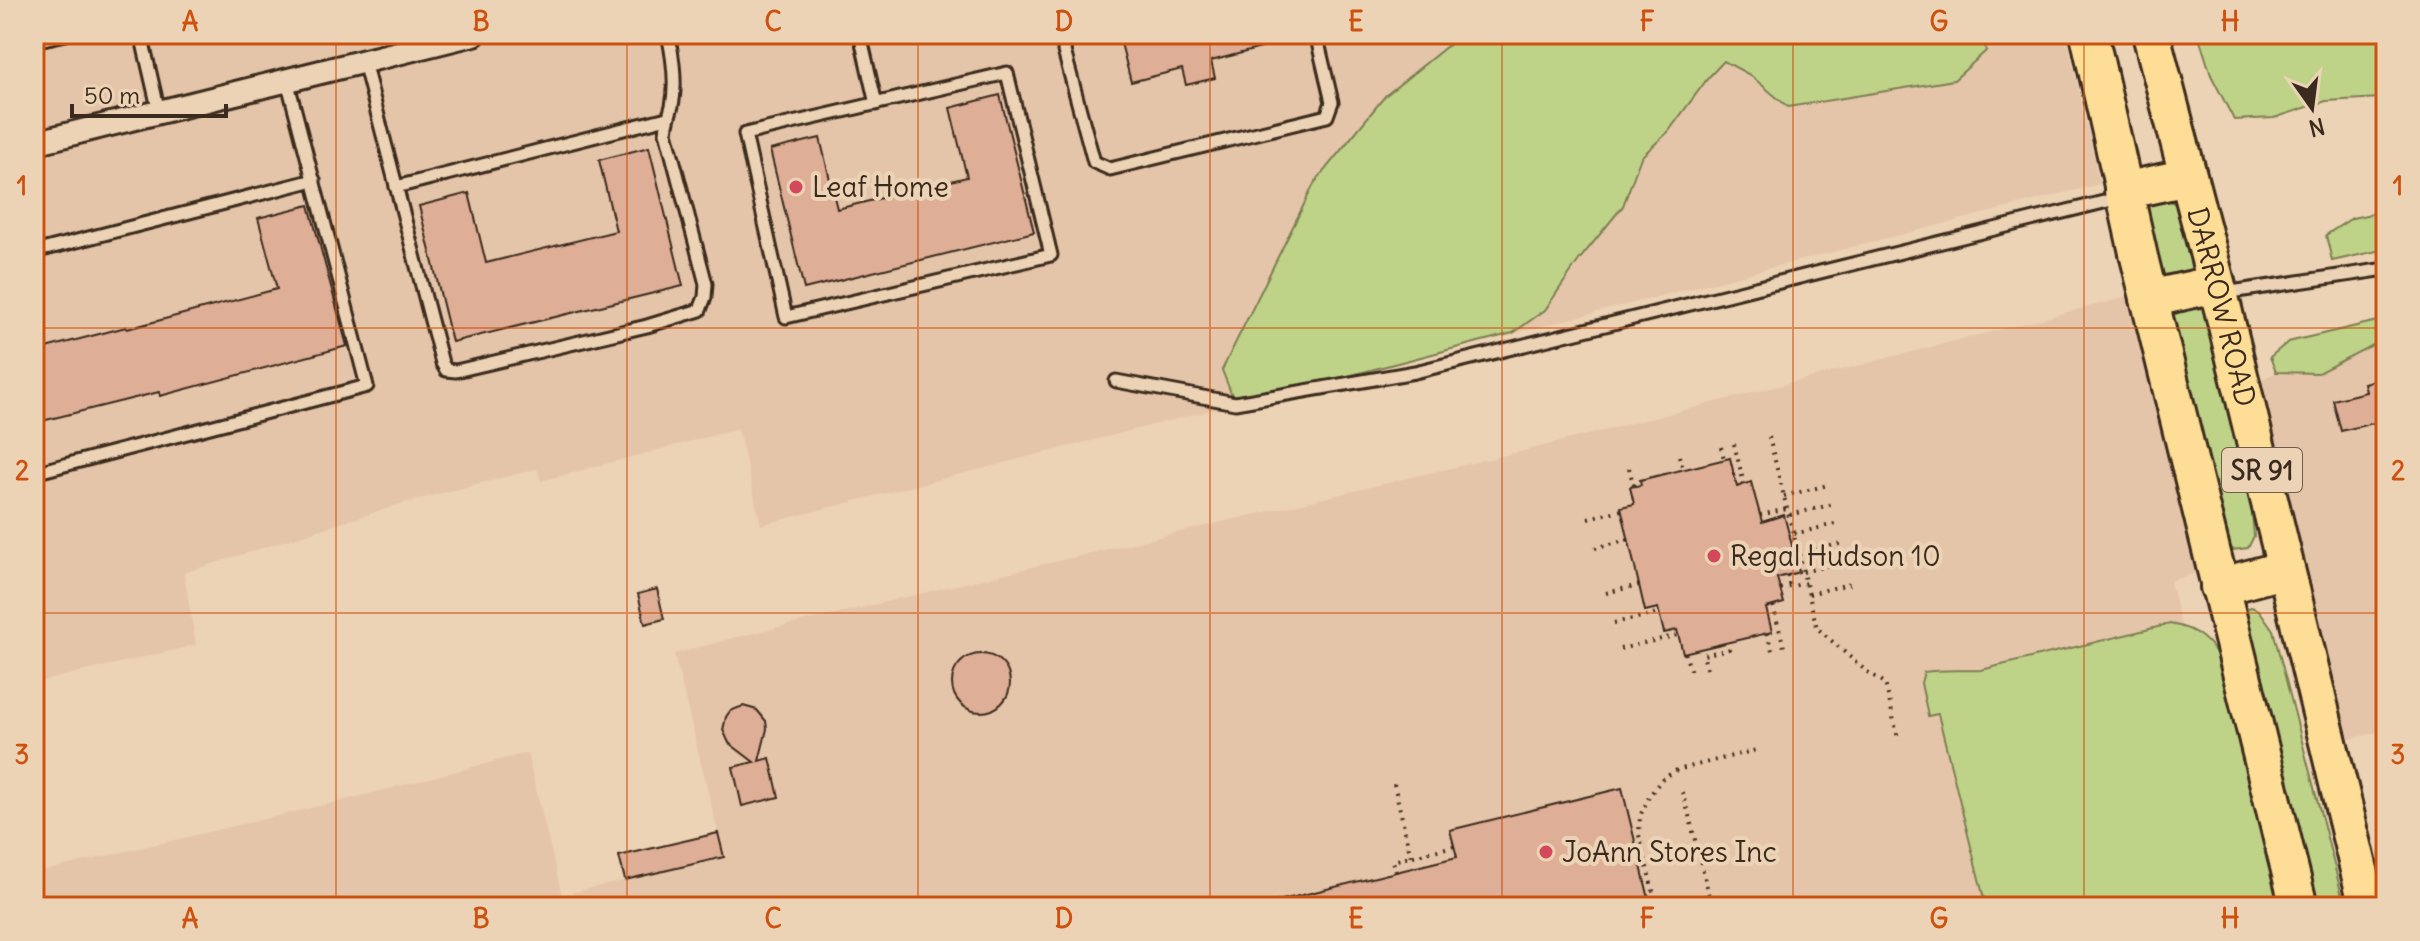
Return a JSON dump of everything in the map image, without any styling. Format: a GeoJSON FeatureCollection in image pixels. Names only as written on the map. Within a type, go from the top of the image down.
{"type":"FeatureCollection","features":[{"type":"Feature","properties":{"kind":"main road","name":"SR 91"},"geometry":{"type":"LineString","coordinates":[[2089,34],[2149,299],[2299,907]]}},
{"type":"Feature","properties":{"kind":"main road","name":"DARROW ROAD"},"geometry":{"type":"LineString","coordinates":[[2151,34],[2218,289],[2368,907]]}},
{"type":"Feature","properties":{"kind":"main road"},"geometry":{"type":"LineString","coordinates":[[2124,194],[2188,177]]}},
{"type":"Feature","properties":{"kind":"main road"},"geometry":{"type":"LineString","coordinates":[[2149,299],[2218,289]]}},
{"type":"Feature","properties":{"kind":"main road"},"geometry":{"type":"LineString","coordinates":[[2219,587],[2286,569]]}},
{"type":"Feature","properties":{"kind":"street"},"geometry":{"type":"LineString","coordinates":[[34,143],[474,34]]}},
{"type":"Feature","properties":{"kind":"lane"},"geometry":{"type":"LineString","coordinates":[[34,41],[66,34]]}},
{"type":"Feature","properties":{"kind":"lane"},"geometry":{"type":"LineString","coordinates":[[141,34],[159,112]]}},
{"type":"Feature","properties":{"kind":"lane"},"geometry":{"type":"LineString","coordinates":[[364,62],[442,363],[446,370],[456,371],[647,326],[700,310],[706,284],[666,132],[672,105],[674,59],[668,34]]}},
{"type":"Feature","properties":{"kind":"lane"},"geometry":{"type":"LineString","coordinates":[[860,34],[876,104]]}},
{"type":"Feature","properties":{"kind":"lane"},"geometry":{"type":"LineString","coordinates":[[1067,34],[1064,51],[1094,162],[1110,169],[1327,116],[1332,102],[1316,34]]}},
{"type":"Feature","properties":{"kind":"lane"},"geometry":{"type":"LineString","coordinates":[[1007,73],[1051,255],[786,317],[745,134],[876,104],[1007,73]]}},
{"type":"Feature","properties":{"kind":"lane"},"geometry":{"type":"LineString","coordinates":[[34,473],[367,386],[287,80]]}},
{"type":"Feature","properties":{"kind":"lane"},"geometry":{"type":"LineString","coordinates":[[396,187],[667,118]]}},
{"type":"Feature","properties":{"kind":"lane"},"geometry":{"type":"LineString","coordinates":[[34,252],[314,180]]}},
{"type":"Feature","properties":{"kind":"lane"},"geometry":{"type":"LineString","coordinates":[[1116,381],[1235,403],[1399,374],[2124,194]]}},
{"type":"Feature","properties":{"kind":"lane"},"geometry":{"type":"LineString","coordinates":[[2218,289],[2386,269]]}},
{"type":"Feature","properties":{"kind":"path"},"geometry":{"type":"LineString","coordinates":[[1769,437],[1817,628],[1866,671],[1885,683],[1898,738]]}},
{"type":"Feature","properties":{"kind":"path"},"geometry":{"type":"LineString","coordinates":[[1734,444],[1744,484]]}},
{"type":"Feature","properties":{"kind":"path"},"geometry":{"type":"LineString","coordinates":[[1721,447],[1724,459]]}},
{"type":"Feature","properties":{"kind":"path"},"geometry":{"type":"LineString","coordinates":[[1679,456],[1683,469]]}},
{"type":"Feature","properties":{"kind":"path"},"geometry":{"type":"LineString","coordinates":[[1629,468],[1634,487]]}},
{"type":"Feature","properties":{"kind":"path"},"geometry":{"type":"LineString","coordinates":[[1784,496],[1828,485]]}},
{"type":"Feature","properties":{"kind":"path"},"geometry":{"type":"LineString","coordinates":[[1789,515],[1834,504]]}},
{"type":"Feature","properties":{"kind":"path"},"geometry":{"type":"LineString","coordinates":[[1760,515],[1772,516],[1787,509]]}},
{"type":"Feature","properties":{"kind":"path"},"geometry":{"type":"LineString","coordinates":[[1588,518],[1622,510]]}},
{"type":"Feature","properties":{"kind":"path"},"geometry":{"type":"LineString","coordinates":[[1794,534],[1839,523]]}},
{"type":"Feature","properties":{"kind":"path"},"geometry":{"type":"LineString","coordinates":[[1595,548],[1629,539]]}},
{"type":"Feature","properties":{"kind":"path"},"geometry":{"type":"LineString","coordinates":[[1799,554],[1843,543]]}},
{"type":"Feature","properties":{"kind":"path"},"geometry":{"type":"LineString","coordinates":[[1803,572],[1849,560]]}},
{"type":"Feature","properties":{"kind":"path"},"geometry":{"type":"LineString","coordinates":[[1787,575],[1790,587]]}},
{"type":"Feature","properties":{"kind":"path"},"geometry":{"type":"LineString","coordinates":[[1780,589],[1806,583]]}},
{"type":"Feature","properties":{"kind":"path"},"geometry":{"type":"LineString","coordinates":[[1809,594],[1853,583]]}},
{"type":"Feature","properties":{"kind":"path"},"geometry":{"type":"LineString","coordinates":[[1606,593],[1639,585]]}},
{"type":"Feature","properties":{"kind":"path"},"geometry":{"type":"LineString","coordinates":[[1773,606],[1785,651]]}},
{"type":"Feature","properties":{"kind":"path"},"geometry":{"type":"LineString","coordinates":[[1614,623],[1660,613]]}},
{"type":"Feature","properties":{"kind":"path"},"geometry":{"type":"LineString","coordinates":[[1767,633],[1773,654]]}},
{"type":"Feature","properties":{"kind":"path"},"geometry":{"type":"LineString","coordinates":[[1620,649],[1678,635]]}},
{"type":"Feature","properties":{"kind":"path"},"geometry":{"type":"LineString","coordinates":[[1707,669],[1703,655],[1729,649],[1727,643]]}},
{"type":"Feature","properties":{"kind":"path"},"geometry":{"type":"LineString","coordinates":[[1685,653],[1691,673]]}},
{"type":"Feature","properties":{"kind":"path"},"geometry":{"type":"LineString","coordinates":[[1657,907],[1639,835],[1640,816],[1650,795],[1662,779],[1677,770],[1756,750]]}},
{"type":"Feature","properties":{"kind":"path"},"geometry":{"type":"LineString","coordinates":[[1394,784],[1411,857]]}},
{"type":"Feature","properties":{"kind":"path"},"geometry":{"type":"LineString","coordinates":[[1683,792],[1712,907]]}},
{"type":"Feature","properties":{"kind":"path"},"geometry":{"type":"LineString","coordinates":[[1396,872],[1393,861],[1454,846]]}},
{"type":"Feature","properties":{"kind":"shaded area"},"geometry":{"type":"Polygon","coordinates":[[[34,34],[2066,34],[2100,184],[761,525],[738,429],[541,481],[537,469],[404,503],[184,573],[196,645],[34,683],[34,34]]]}},
{"type":"Feature","properties":{"kind":"shaded area"},"geometry":{"type":"Polygon","coordinates":[[[2131,296],[2204,571],[2170,581],[2251,907],[34,907],[34,873],[341,801],[527,753],[562,895],[724,857],[674,654],[1539,447],[2131,296]]]}},
{"type":"Feature","properties":{"kind":"shaded area"},"geometry":{"type":"Polygon","coordinates":[[[2386,338],[2386,730],[2341,741],[2253,384],[2276,372],[2318,373],[2386,338]]]}},
{"type":"Feature","properties":{"kind":"green space"},"geometry":{"type":"Polygon","coordinates":[[[1459,34],[1982,34],[1986,51],[1954,80],[1788,107],[1750,75],[1724,61],[1668,132],[1641,157],[1623,206],[1579,260],[1545,310],[1513,333],[1235,403],[1222,370],[1315,182],[1385,96],[1459,34]]]}},
{"type":"Feature","properties":{"kind":"green space"},"geometry":{"type":"Polygon","coordinates":[[[2198,34],[2386,34],[2386,100],[2326,101],[2274,118],[2234,120],[2211,75],[2198,34]]]}},
{"type":"Feature","properties":{"kind":"green space"},"geometry":{"type":"Polygon","coordinates":[[[2160,196],[2180,211],[2191,256],[2191,270],[2169,278],[2157,270],[2144,217],[2147,205],[2160,196]]]}},
{"type":"Feature","properties":{"kind":"green space"},"geometry":{"type":"Polygon","coordinates":[[[2386,211],[2386,249],[2332,261],[2326,235],[2352,218],[2386,211]]]}},
{"type":"Feature","properties":{"kind":"green space"},"geometry":{"type":"Polygon","coordinates":[[[2188,301],[2205,308],[2251,503],[2254,536],[2248,548],[2233,550],[2226,542],[2170,308],[2188,301]]]}},
{"type":"Feature","properties":{"kind":"green space"},"geometry":{"type":"Polygon","coordinates":[[[2386,319],[2386,338],[2318,373],[2276,372],[2270,357],[2288,342],[2386,319]]]}},
{"type":"Feature","properties":{"kind":"green space"},"geometry":{"type":"Polygon","coordinates":[[[2251,607],[2259,610],[2273,630],[2345,907],[2311,907],[2243,610],[2251,607]]]}},
{"type":"Feature","properties":{"kind":"green space"},"geometry":{"type":"Polygon","coordinates":[[[2170,624],[2201,636],[2222,664],[2281,907],[1986,907],[1938,714],[1928,716],[1921,683],[1924,672],[1981,670],[2170,624]]]}},
{"type":"Feature","properties":{"kind":"building"},"geometry":{"type":"Polygon","coordinates":[[[1156,34],[1257,34],[1261,48],[1211,61],[1215,78],[1186,85],[1182,69],[1131,82],[1121,43],[1156,34]]]}},
{"type":"Feature","properties":{"kind":"building"},"geometry":{"type":"Polygon","coordinates":[[[1000,95],[1034,232],[804,289],[770,150],[820,138],[837,209],[967,177],[950,108],[1000,95]]]}},
{"type":"Feature","properties":{"kind":"building"},"geometry":{"type":"Polygon","coordinates":[[[649,147],[683,286],[452,342],[419,206],[469,193],[486,263],[616,231],[599,160],[649,147]]]}},
{"type":"Feature","properties":{"kind":"building"},"geometry":{"type":"Polygon","coordinates":[[[309,205],[347,346],[160,396],[159,392],[34,423],[34,351],[277,289],[258,218],[309,205]]]}},
{"type":"Feature","properties":{"kind":"building"},"geometry":{"type":"Polygon","coordinates":[[[2386,377],[2386,420],[2341,431],[2333,400],[2366,392],[2364,383],[2386,377]]]}},
{"type":"Feature","properties":{"kind":"building","name":"Regal Hudson 10"},"geometry":{"type":"Polygon","coordinates":[[[1730,458],[1737,487],[1751,482],[1762,522],[1784,515],[1799,572],[1777,578],[1784,603],[1766,608],[1772,632],[1683,653],[1677,630],[1664,633],[1658,608],[1645,611],[1621,507],[1634,504],[1630,487],[1641,485],[1640,480],[1730,458]]]}},
{"type":"Feature","properties":{"kind":"building"},"geometry":{"type":"Polygon","coordinates":[[[657,589],[664,619],[645,624],[638,594],[657,589]]]}},
{"type":"Feature","properties":{"kind":"building"},"geometry":{"type":"Polygon","coordinates":[[[981,654],[1002,662],[1010,683],[1002,704],[981,712],[960,704],[952,683],[960,662],[981,654]]]}},
{"type":"Feature","properties":{"kind":"building"},"geometry":{"type":"Polygon","coordinates":[[[743,706],[757,710],[766,721],[759,761],[770,758],[779,797],[742,806],[733,767],[754,762],[729,743],[723,730],[730,711],[743,706]]]}},
{"type":"Feature","properties":{"kind":"building","name":"JoAnn Stores Inc"},"geometry":{"type":"Polygon","coordinates":[[[1622,788],[1651,907],[1278,907],[1278,901],[1457,857],[1450,830],[1622,788]]]}},
{"type":"Feature","properties":{"kind":"building"},"geometry":{"type":"Polygon","coordinates":[[[718,833],[724,857],[625,880],[619,856],[718,833]]]}},
{"type":"Feature","properties":{"kind":"place","name":"Leaf Home"},"geometry":{"type":"Point","coordinates":[796,187]}},
{"type":"Feature","properties":{"kind":"place","name":"Regal Hudson 10"},"geometry":{"type":"Point","coordinates":[1714,556]}},
{"type":"Feature","properties":{"kind":"place","name":"JoAnn Stores Inc"},"geometry":{"type":"Point","coordinates":[1546,852]}}]}
